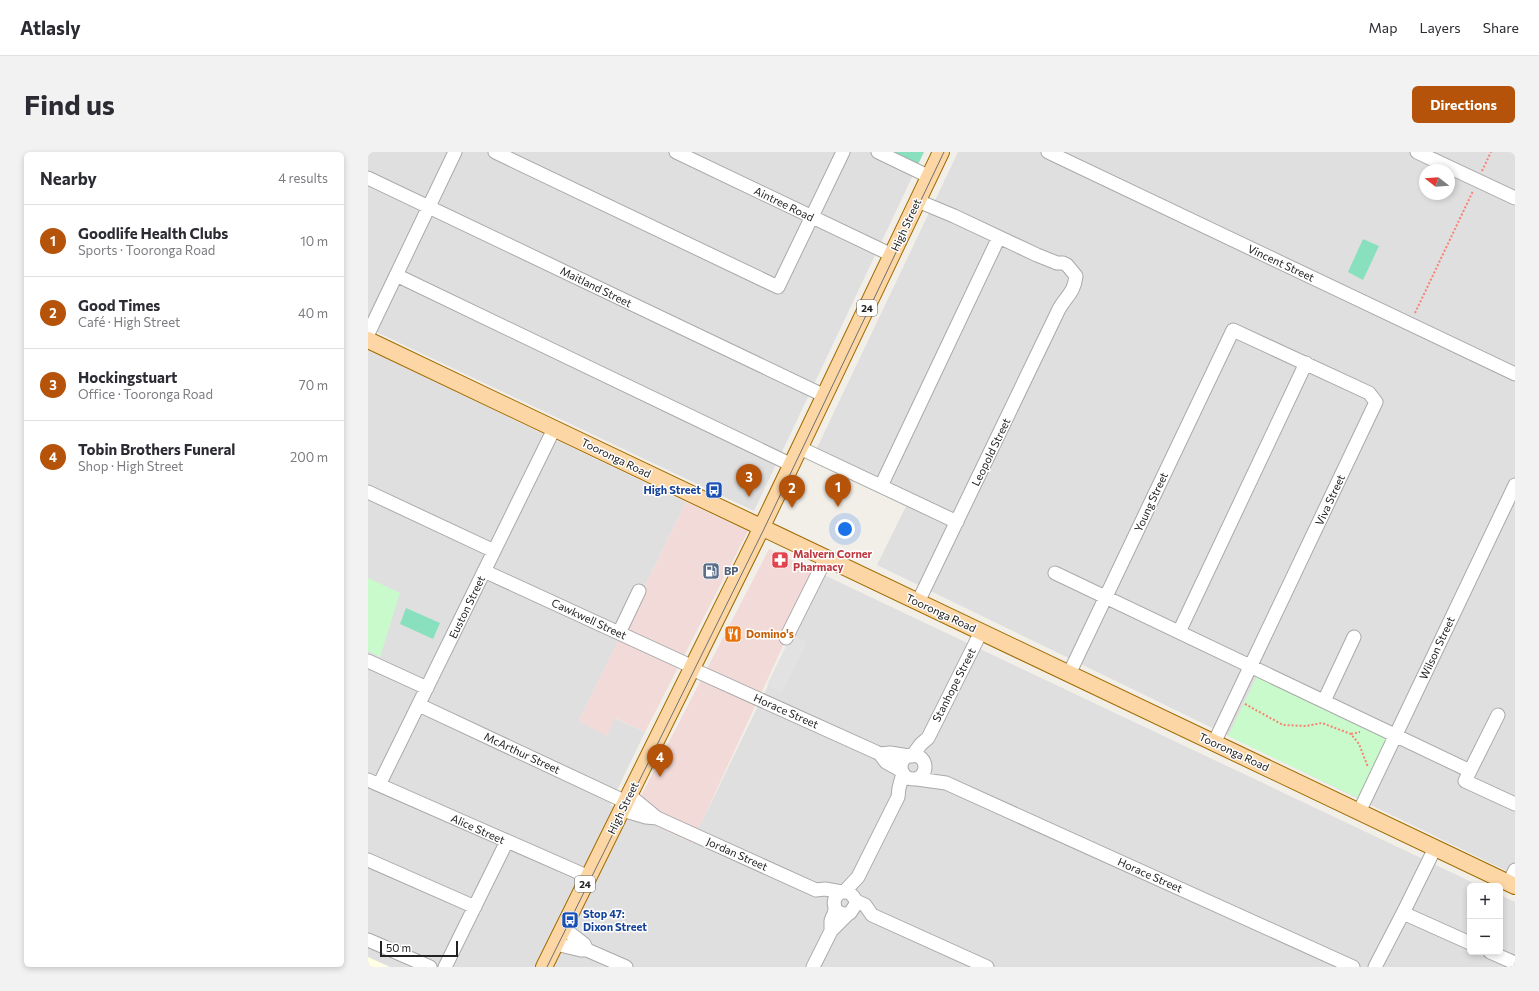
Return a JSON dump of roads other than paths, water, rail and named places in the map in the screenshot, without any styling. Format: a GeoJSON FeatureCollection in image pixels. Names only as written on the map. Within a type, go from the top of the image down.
{"type":"FeatureCollection","features":[{"type":"Feature","properties":{"kind":"main road","name":"High Street"},"geometry":{"type":"LineString","coordinates":[[544,967],[762,528],[941,152]]}},
{"type":"Feature","properties":{"kind":"main road","name":"Tooronga Road"},"geometry":{"type":"LineString","coordinates":[[368,340],[1435,848],[1513,879]]}},
{"type":"Feature","properties":{"kind":"street"},"geometry":{"type":"LineString","coordinates":[[368,334],[455,152]]}},
{"type":"Feature","properties":{"kind":"street"},"geometry":{"type":"LineString","coordinates":[[495,152],[778,287],[843,152]]}},
{"type":"Feature","properties":{"kind":"street","name":"Aintree Road"},"geometry":{"type":"LineString","coordinates":[[676,152],[892,255]]}},
{"type":"Feature","properties":{"kind":"street"},"geometry":{"type":"LineString","coordinates":[[878,152],[930,177]]}},
{"type":"Feature","properties":{"kind":"street","name":"Vincent Street"},"geometry":{"type":"LineString","coordinates":[[1048,152],[1515,374]]}},
{"type":"Feature","properties":{"kind":"street"},"geometry":{"type":"LineString","coordinates":[[1418,152],[1480,176],[1515,198]]}},
{"type":"Feature","properties":{"kind":"street","name":"Maitland Street"},"geometry":{"type":"LineString","coordinates":[[368,178],[824,396]]}},
{"type":"Feature","properties":{"kind":"street","name":"Leopold Street"},"geometry":{"type":"LineString","coordinates":[[918,201],[1057,263],[1072,276],[1063,301],[918,602]]}},
{"type":"Feature","properties":{"kind":"street"},"geometry":{"type":"LineString","coordinates":[[881,486],[999,237]]}},
{"type":"Feature","properties":{"kind":"street"},"geometry":{"type":"LineString","coordinates":[[396,275],[792,465]]}},
{"type":"Feature","properties":{"kind":"street","name":"Viva Street"},"geometry":{"type":"LineString","coordinates":[[1214,743],[1376,402],[1369,394],[1306,363],[1233,330]]}},
{"type":"Feature","properties":{"kind":"street","name":"Young Street"},"geometry":{"type":"LineString","coordinates":[[1069,674],[1233,330]]}},
{"type":"Feature","properties":{"kind":"street"},"geometry":{"type":"LineString","coordinates":[[1179,632],[1306,363]]}},
{"type":"Feature","properties":{"kind":"street","name":"Euston Street"},"geometry":{"type":"LineString","coordinates":[[374,783],[419,705],[554,429]]}},
{"type":"Feature","properties":{"kind":"street"},"geometry":{"type":"LineString","coordinates":[[800,448],[957,522]]}},
{"type":"Feature","properties":{"kind":"street","name":"Wilson Street"},"geometry":{"type":"LineString","coordinates":[[1359,812],[1515,485]]}},
{"type":"Feature","properties":{"kind":"street"},"geometry":{"type":"LineString","coordinates":[[368,492],[494,551]]}},
{"type":"Feature","properties":{"kind":"street"},"geometry":{"type":"LineString","coordinates":[[786,638],[826,558]]}},
{"type":"Feature","properties":{"kind":"street","name":"Cawkwell Street"},"geometry":{"type":"LineString","coordinates":[[484,571],[692,668]]}},
{"type":"Feature","properties":{"kind":"street"},"geometry":{"type":"LineString","coordinates":[[1055,573],[1470,771]]}},
{"type":"Feature","properties":{"kind":"street"},"geometry":{"type":"LineString","coordinates":[[619,633],[639,591]]}},
{"type":"Feature","properties":{"kind":"street","name":"Stanhope Street"},"geometry":{"type":"LineString","coordinates":[[917,760],[921,744],[928,738],[981,632]]}},
{"type":"Feature","properties":{"kind":"street"},"geometry":{"type":"LineString","coordinates":[[1324,701],[1354,637]]}},
{"type":"Feature","properties":{"kind":"street"},"geometry":{"type":"LineString","coordinates":[[368,661],[427,688]]}},
{"type":"Feature","properties":{"kind":"street","name":"Horace Street"},"geometry":{"type":"LineString","coordinates":[[692,668],[880,754],[886,762],[909,776],[946,783],[1353,967]]}},
{"type":"Feature","properties":{"kind":"street","name":"McArthur Street"},"geometry":{"type":"LineString","coordinates":[[419,705],[626,802]]}},
{"type":"Feature","properties":{"kind":"street"},"geometry":{"type":"LineString","coordinates":[[1498,715],[1465,781],[1515,804]]}},
{"type":"Feature","properties":{"kind":"street","name":"Horace Street"},"geometry":{"type":"LineString","coordinates":[[880,754],[890,753],[917,760],[946,783]]}},
{"type":"Feature","properties":{"kind":"street"},"geometry":{"type":"LineString","coordinates":[[813,967],[831,931],[849,902],[858,877],[898,797],[899,788],[909,776],[923,773],[917,760],[902,762],[909,776]]}},
{"type":"Feature","properties":{"kind":"street","name":"Alice Street"},"geometry":{"type":"LineString","coordinates":[[374,783],[589,877]]}},
{"type":"Feature","properties":{"kind":"street","name":"Jordan Street"},"geometry":{"type":"LineString","coordinates":[[626,802],[646,817],[657,818],[816,890],[825,889],[849,902]]}},
{"type":"Feature","properties":{"kind":"street"},"geometry":{"type":"LineString","coordinates":[[445,967],[507,841]]}},
{"type":"Feature","properties":{"kind":"street"},"geometry":{"type":"LineString","coordinates":[[1375,967],[1435,848]]}},
{"type":"Feature","properties":{"kind":"street"},"geometry":{"type":"LineString","coordinates":[[368,860],[475,907]]}},
{"type":"Feature","properties":{"kind":"street","name":"Jordan Street"},"geometry":{"type":"LineString","coordinates":[[816,890],[821,898],[835,907]]}},
{"type":"Feature","properties":{"kind":"street"},"geometry":{"type":"LineString","coordinates":[[831,931],[831,921],[835,907],[835,898],[865,906],[872,915],[987,967]]}},
{"type":"Feature","properties":{"kind":"street"},"geometry":{"type":"LineString","coordinates":[[1403,913],[1467,942]]}},
{"type":"Feature","properties":{"kind":"street"},"geometry":{"type":"LineString","coordinates":[[563,928],[584,944],[587,950]]}},
{"type":"Feature","properties":{"kind":"street"},"geometry":{"type":"LineString","coordinates":[[368,940],[430,967]]}},
{"type":"Feature","properties":{"kind":"street"},"geometry":{"type":"LineString","coordinates":[[556,944],[587,950],[626,967]]}},
{"type":"Feature","properties":{"kind":"street"},"geometry":{"type":"LineString","coordinates":[[1497,955],[1515,963]]}},
{"type":"Feature","properties":{"kind":"tram line"},"geometry":{"type":"LineString","coordinates":[[547,967],[764,529],[944,152]]}},
{"type":"Feature","properties":{"kind":"place","name":"High Street"},"geometry":{"type":"Point","coordinates":[714,490]}},
{"type":"Feature","properties":{"kind":"place","name":"Hockingstuart"},"geometry":{"type":"Point","coordinates":[749,497]}},
{"type":"Feature","properties":{"kind":"place","name":"Goodlife Health Clubs"},"geometry":{"type":"Point","coordinates":[838,507]}},
{"type":"Feature","properties":{"kind":"place","name":"Good Times"},"geometry":{"type":"Point","coordinates":[792,508]}},
{"type":"Feature","properties":{"kind":"place","name":"Malvern Corner Pharmacy"},"geometry":{"type":"Point","coordinates":[780,560]}},
{"type":"Feature","properties":{"kind":"place","name":"BP"},"geometry":{"type":"Point","coordinates":[711,571]}},
{"type":"Feature","properties":{"kind":"place","name":"Domino's"},"geometry":{"type":"Point","coordinates":[733,634]}},
{"type":"Feature","properties":{"kind":"place","name":"Tobin Brothers Funeral"},"geometry":{"type":"Point","coordinates":[660,777]}},
{"type":"Feature","properties":{"kind":"place","name":"Stop 47: Dixon Street"},"geometry":{"type":"Point","coordinates":[570,920]}}]}
